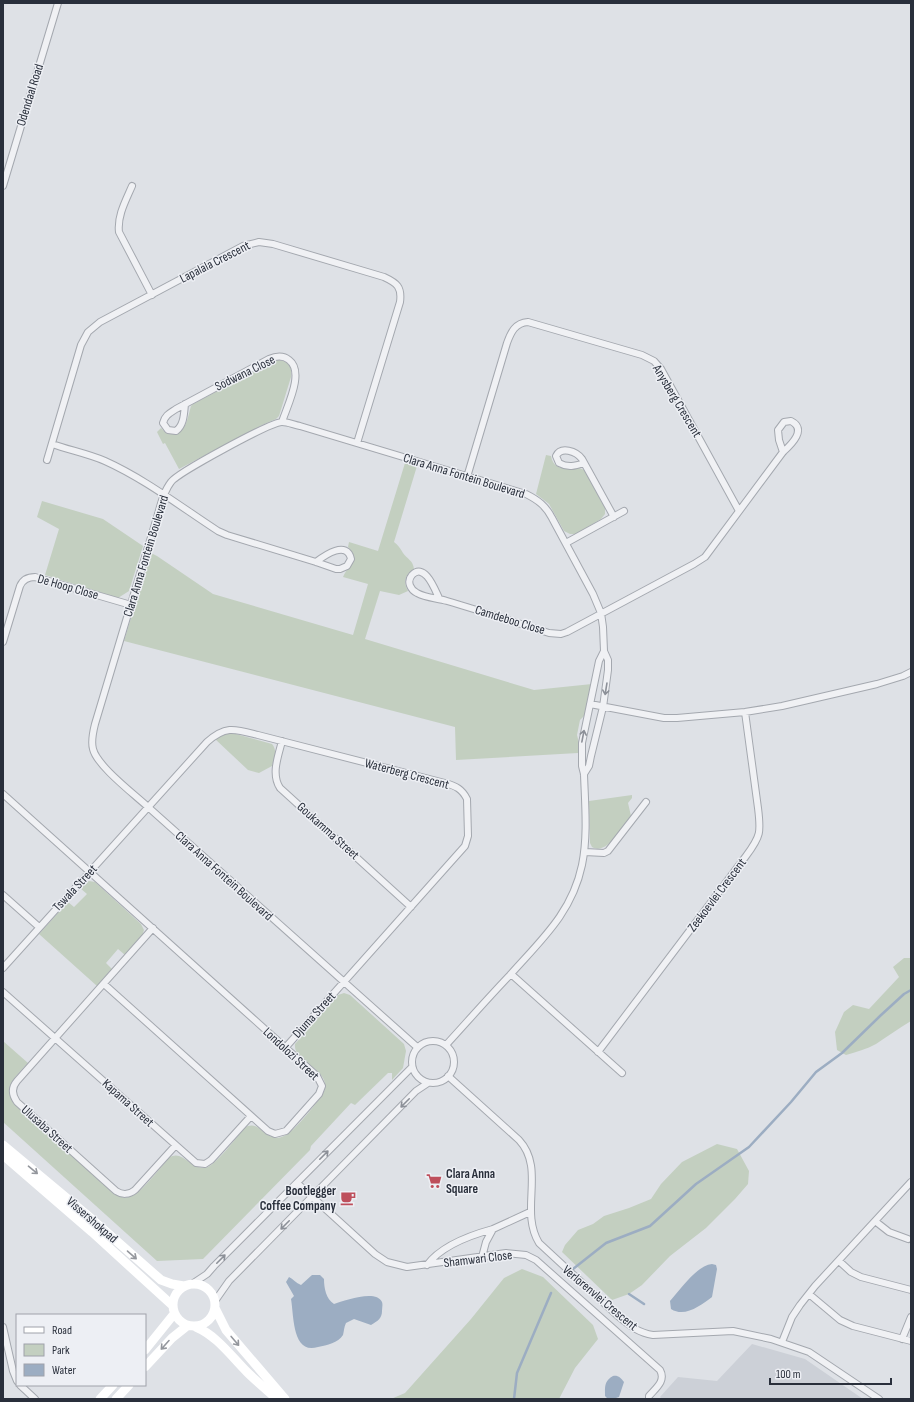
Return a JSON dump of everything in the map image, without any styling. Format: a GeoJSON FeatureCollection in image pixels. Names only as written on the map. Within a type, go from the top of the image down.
{"type":"FeatureCollection","features":[{"type":"Feature","properties":{"kind":"main road","name":"Vissershokpad"},"geometry":{"type":"LineString","coordinates":[[3,1145],[87,1215],[161,1280],[172,1284],[188,1285]]}},
{"type":"Feature","properties":{"kind":"main road","name":"Vissershokpad"},"geometry":{"type":"LineString","coordinates":[[3,1155],[92,1232],[173,1310]]}},
{"type":"Feature","properties":{"kind":"main road"},"geometry":{"type":"LineString","coordinates":[[146,1349],[173,1310],[174,1298],[177,1292],[188,1285],[202,1286],[208,1289],[212,1295],[226,1330],[284,1399]]}},
{"type":"Feature","properties":{"kind":"main road"},"geometry":{"type":"LineString","coordinates":[[146,1366],[172,1338],[191,1326],[202,1325],[208,1321],[213,1315],[215,1305]]}},
{"type":"Feature","properties":{"kind":"main road"},"geometry":{"type":"LineString","coordinates":[[173,1310],[182,1323],[204,1330],[214,1338],[248,1373],[277,1399]]}},
{"type":"Feature","properties":{"kind":"main road"},"geometry":{"type":"LineString","coordinates":[[100,1399],[112,1386]]}},
{"type":"Feature","properties":{"kind":"main road"},"geometry":{"type":"LineString","coordinates":[[116,1399],[127,1386]]}},
{"type":"Feature","properties":{"kind":"street","name":"Odendaal Road"},"geometry":{"type":"LineString","coordinates":[[3,186],[58,3]]}},
{"type":"Feature","properties":{"kind":"street"},"geometry":{"type":"LineString","coordinates":[[132,186],[121,213],[119,222],[120,232],[152,295]]}},
{"type":"Feature","properties":{"kind":"street","name":"Lapalala Crescent"},"geometry":{"type":"LineString","coordinates":[[47,460],[81,345],[85,336],[94,326],[243,246],[259,242],[280,246],[384,277],[393,282],[401,291],[400,302],[357,443]]}},
{"type":"Feature","properties":{"kind":"street","name":"Anysberg Crescent"},"geometry":{"type":"LineString","coordinates":[[467,476],[507,343],[515,327],[519,324],[528,322],[642,355],[654,362],[661,369],[739,511]]}},
{"type":"Feature","properties":{"kind":"street","name":"Sodwana Close"},"geometry":{"type":"LineString","coordinates":[[185,404],[183,419],[180,427],[176,431],[168,430],[163,423],[166,416],[185,404],[269,359],[280,356],[290,360],[296,371],[295,382],[282,422]]}},
{"type":"Feature","properties":{"kind":"street"},"geometry":{"type":"LineString","coordinates":[[601,613],[702,560],[708,554],[798,434],[797,426],[791,421],[784,422],[778,430],[779,440],[783,452]]}},
{"type":"Feature","properties":{"kind":"street","name":"Clara Anna Fontein Boulevard"},"geometry":{"type":"LineString","coordinates":[[417,1047],[148,807],[108,770],[98,759],[93,749],[92,739],[94,727],[164,495],[171,482],[185,471],[266,427],[282,422],[467,476],[526,494],[535,499],[548,511],[587,582],[601,613],[604,651],[608,660],[608,670],[603,707],[589,766],[584,774]]}},
{"type":"Feature","properties":{"kind":"street"},"geometry":{"type":"LineString","coordinates":[[52,444],[103,460],[128,473],[218,531],[227,535],[316,562],[340,569],[348,565],[351,557],[347,551],[339,549],[323,556],[316,562]]}},
{"type":"Feature","properties":{"kind":"street"},"geometry":{"type":"LineString","coordinates":[[584,463],[614,517]]}},
{"type":"Feature","properties":{"kind":"street"},"geometry":{"type":"LineString","coordinates":[[566,543],[624,511]]}},
{"type":"Feature","properties":{"kind":"street","name":"Camdeboo Close"},"geometry":{"type":"LineString","coordinates":[[439,598],[425,574],[418,572],[412,575],[409,581],[410,584],[416,592],[424,596],[439,598],[549,633],[561,634],[567,632],[601,613]]}},
{"type":"Feature","properties":{"kind":"street","name":"De Hoop Close"},"geometry":{"type":"LineString","coordinates":[[3,642],[20,586],[23,581],[29,578],[35,577],[130,605]]}},
{"type":"Feature","properties":{"kind":"street","name":"Clara Anna Fontein Boulevard"},"geometry":{"type":"LineString","coordinates":[[446,1045],[554,926],[569,903],[576,886],[584,852],[584,774],[582,766],[582,744],[599,661],[604,651]]}},
{"type":"Feature","properties":{"kind":"street"},"geometry":{"type":"LineString","coordinates":[[590,704],[664,718],[745,712],[782,706],[877,684],[911,672]]}},
{"type":"Feature","properties":{"kind":"street","name":"Zeekoevlei Crescent"},"geometry":{"type":"LineString","coordinates":[[598,1052],[742,862],[758,838],[760,823],[745,712]]}},
{"type":"Feature","properties":{"kind":"street","name":"Waterberg Crescent"},"geometry":{"type":"LineString","coordinates":[[148,807],[206,742],[218,732],[230,729],[239,730],[446,783],[462,790],[467,799],[468,809],[468,836],[466,846],[344,982]]}},
{"type":"Feature","properties":{"kind":"street","name":"Goukamma Street"},"geometry":{"type":"LineString","coordinates":[[282,742],[275,775],[276,781],[280,788],[411,907]]}},
{"type":"Feature","properties":{"kind":"street","name":"Londolozi Street"},"geometry":{"type":"LineString","coordinates":[[3,794],[319,1079],[322,1086],[319,1094],[288,1129],[282,1133],[275,1134],[268,1131],[104,984]]}},
{"type":"Feature","properties":{"kind":"street"},"geometry":{"type":"LineString","coordinates":[[584,852],[604,853],[608,851],[646,802]]}},
{"type":"Feature","properties":{"kind":"street","name":"Tswala Street"},"geometry":{"type":"LineString","coordinates":[[3,968],[148,807]]}},
{"type":"Feature","properties":{"kind":"street"},"geometry":{"type":"LineString","coordinates":[[3,895],[39,927]]}},
{"type":"Feature","properties":{"kind":"street","name":"Ulusaba Street"},"geometry":{"type":"LineString","coordinates":[[153,928],[14,1084],[13,1096],[17,1102],[98,1175],[118,1192],[124,1194],[135,1190],[175,1146]]}},
{"type":"Feature","properties":{"kind":"street"},"geometry":{"type":"LineString","coordinates":[[511,974],[622,1073]]}},
{"type":"Feature","properties":{"kind":"street","name":"Djuma Street"},"geometry":{"type":"LineString","coordinates":[[285,1048],[344,982]]}},
{"type":"Feature","properties":{"kind":"street","name":"Kapama Street"},"geometry":{"type":"LineString","coordinates":[[3,992],[193,1162],[205,1164],[212,1159],[251,1116]]}},
{"type":"Feature","properties":{"kind":"street"},"geometry":{"type":"LineString","coordinates":[[215,1305],[229,1281],[420,1088],[428,1083],[439,1082],[448,1076],[454,1063],[452,1053],[442,1042],[431,1040],[421,1044],[417,1047],[412,1056],[412,1066],[418,1077],[428,1083]]}},
{"type":"Feature","properties":{"kind":"street"},"geometry":{"type":"LineString","coordinates":[[188,1285],[207,1274],[412,1066]]}},
{"type":"Feature","properties":{"kind":"street","name":"Verlorenvlei Crescent"},"geometry":{"type":"LineString","coordinates":[[448,1076],[519,1140],[526,1149],[531,1165],[532,1195],[530,1220],[533,1233],[542,1248],[619,1317],[637,1331],[653,1335],[733,1331],[782,1342],[801,1348],[818,1357],[879,1399]]}},
{"type":"Feature","properties":{"kind":"street"},"geometry":{"type":"LineString","coordinates":[[782,1342],[792,1317],[809,1294],[911,1182]]}},
{"type":"Feature","properties":{"kind":"street","name":"Shamwari Close"},"geometry":{"type":"LineString","coordinates":[[297,1183],[381,1259],[401,1266],[427,1265],[506,1254],[519,1254],[532,1257],[543,1265],[660,1370],[662,1376],[661,1382],[649,1396],[649,1399]]}},
{"type":"Feature","properties":{"kind":"street"},"geometry":{"type":"LineString","coordinates":[[427,1265],[436,1255],[473,1234],[493,1229],[530,1212]]}},
{"type":"Feature","properties":{"kind":"street"},"geometry":{"type":"LineString","coordinates":[[875,1221],[888,1232],[908,1239]]}},
{"type":"Feature","properties":{"kind":"street"},"geometry":{"type":"LineString","coordinates":[[482,1257],[486,1242],[493,1229]]}},
{"type":"Feature","properties":{"kind":"street"},"geometry":{"type":"LineString","coordinates":[[839,1260],[851,1272],[911,1290]]}},
{"type":"Feature","properties":{"kind":"street"},"geometry":{"type":"LineString","coordinates":[[809,1294],[840,1320],[853,1326],[911,1342]]}},
{"type":"Feature","properties":{"kind":"street"},"geometry":{"type":"LineString","coordinates":[[902,1339],[911,1317]]}},
{"type":"Feature","properties":{"kind":"street"},"geometry":{"type":"LineString","coordinates":[[3,1327],[16,1378]]}},
{"type":"Feature","properties":{"kind":"street"},"geometry":{"type":"LineString","coordinates":[[21,1386],[35,1399]]}},
{"type":"Feature","properties":{"kind":"shaded area"},"geometry":{"type":"Polygon","coordinates":[[[752,1344],[805,1359],[863,1399],[662,1399],[660,1397],[678,1377],[717,1381],[752,1344]]]}},
{"type":"Feature","properties":{"kind":"green space"},"geometry":{"type":"Polygon","coordinates":[[[276,360],[286,362],[291,370],[291,377],[279,416],[276,419],[179,469],[165,443],[163,444],[157,432],[161,428],[170,434],[177,433],[186,424],[191,406],[193,404],[276,360]]]}},
{"type":"Feature","properties":{"kind":"green space"},"geometry":{"type":"Polygon","coordinates":[[[546,455],[551,456],[556,466],[561,468],[580,468],[584,470],[605,508],[605,514],[601,519],[576,534],[570,534],[564,531],[549,504],[536,494],[546,455]]]}},
{"type":"Feature","properties":{"kind":"green space"},"geometry":{"type":"Polygon","coordinates":[[[405,463],[417,466],[394,542],[411,562],[414,569],[409,573],[405,581],[408,591],[399,595],[380,591],[365,639],[534,690],[592,684],[585,715],[580,720],[577,735],[579,743],[578,753],[456,760],[455,727],[124,641],[151,553],[213,594],[353,635],[368,584],[343,577],[353,559],[352,552],[348,547],[349,542],[378,551],[405,463]]]}},
{"type":"Feature","properties":{"kind":"green space"},"geometry":{"type":"Polygon","coordinates":[[[42,501],[103,519],[143,546],[129,591],[118,598],[45,575],[59,529],[37,517],[42,501]]]}},
{"type":"Feature","properties":{"kind":"green space"},"geometry":{"type":"Polygon","coordinates":[[[232,733],[272,744],[275,752],[272,766],[259,773],[248,770],[215,739],[221,735],[232,733]]]}},
{"type":"Feature","properties":{"kind":"green space"},"geometry":{"type":"Polygon","coordinates":[[[632,795],[632,798],[628,803],[631,816],[619,833],[609,844],[598,849],[592,847],[590,843],[589,801],[632,795]]]}},
{"type":"Feature","properties":{"kind":"green space"},"geometry":{"type":"Polygon","coordinates":[[[89,881],[95,882],[141,924],[144,930],[142,936],[125,955],[118,949],[106,963],[112,969],[97,986],[39,934],[68,902],[74,907],[87,894],[80,888],[89,881]]]}},
{"type":"Feature","properties":{"kind":"green space"},"geometry":{"type":"Polygon","coordinates":[[[904,958],[911,958],[911,1021],[876,1044],[865,1049],[846,1055],[837,1050],[835,1032],[844,1012],[853,1005],[869,1009],[899,977],[893,967],[904,958]]]}},
{"type":"Feature","properties":{"kind":"green space"},"geometry":{"type":"Polygon","coordinates":[[[344,993],[350,995],[404,1044],[406,1051],[403,1068],[392,1080],[392,1073],[388,1073],[355,1105],[351,1103],[311,1146],[310,1150],[203,1259],[157,1261],[3,1122],[3,1041],[28,1063],[12,1082],[10,1087],[11,1098],[14,1104],[114,1193],[119,1196],[129,1197],[138,1192],[169,1158],[179,1156],[197,1167],[208,1167],[222,1155],[244,1128],[254,1126],[259,1128],[267,1135],[277,1138],[288,1134],[293,1130],[321,1097],[325,1088],[324,1080],[320,1074],[300,1057],[296,1051],[295,1044],[338,995],[344,993]]]}},
{"type":"Feature","properties":{"kind":"green space"},"geometry":{"type":"Polygon","coordinates":[[[717,1144],[737,1149],[749,1171],[748,1184],[706,1228],[670,1256],[642,1285],[629,1294],[612,1300],[562,1252],[565,1245],[578,1230],[593,1224],[604,1216],[651,1199],[661,1184],[682,1162],[717,1144]]]}},
{"type":"Feature","properties":{"kind":"green space"},"geometry":{"type":"Polygon","coordinates":[[[522,1269],[543,1277],[593,1325],[598,1339],[575,1368],[559,1399],[391,1399],[405,1393],[471,1319],[504,1278],[522,1269]]]}},
{"type":"Feature","properties":{"kind":"water"},"geometry":{"type":"Polygon","coordinates":[[[706,1265],[716,1265],[717,1269],[712,1297],[698,1307],[687,1311],[682,1312],[671,1309],[670,1301],[689,1279],[706,1265]]]}},
{"type":"Feature","properties":{"kind":"water"},"geometry":{"type":"Polygon","coordinates":[[[312,1275],[320,1275],[324,1279],[326,1293],[331,1302],[334,1304],[367,1296],[379,1298],[382,1302],[382,1313],[378,1321],[371,1325],[354,1319],[346,1323],[343,1335],[338,1340],[318,1347],[309,1348],[303,1345],[299,1340],[294,1324],[291,1299],[294,1296],[286,1282],[289,1277],[301,1285],[312,1275]]]}},
{"type":"Feature","properties":{"kind":"water"},"geometry":{"type":"Polygon","coordinates":[[[613,1376],[619,1377],[624,1382],[619,1397],[608,1399],[605,1396],[606,1384],[613,1376]]]}},
{"type":"Feature","properties":{"kind":"waterway"},"geometry":{"type":"LineString","coordinates":[[573,1269],[606,1243],[650,1226],[696,1184],[749,1147],[791,1102],[816,1072],[842,1053],[904,994],[911,990]]}},
{"type":"Feature","properties":{"kind":"waterway"},"geometry":{"type":"LineString","coordinates":[[514,1399],[517,1373],[551,1293]]}},
{"type":"Feature","properties":{"kind":"waterway"},"geometry":{"type":"LineString","coordinates":[[629,1294],[644,1304]]}},
{"type":"Feature","properties":{"kind":"place","name":"Clara Anna Square"},"geometry":{"type":"Point","coordinates":[434,1181]}},
{"type":"Feature","properties":{"kind":"place","name":"Bootlegger Coffee Company"},"geometry":{"type":"Point","coordinates":[348,1198]}}]}
